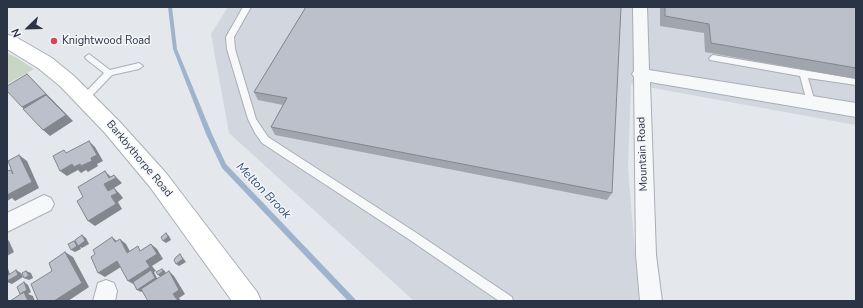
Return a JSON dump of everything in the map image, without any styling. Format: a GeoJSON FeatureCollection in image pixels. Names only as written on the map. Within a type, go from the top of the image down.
{"type":"FeatureCollection","features":[{"type":"Feature","properties":{"kind":"street","name":"Mountain Road"},"geometry":{"type":"LineString","coordinates":[[640,7],[640,74],[646,255],[651,301]]}},
{"type":"Feature","properties":{"kind":"street","name":"Barkbythorpe Road"},"geometry":{"type":"LineString","coordinates":[[7,41],[45,63],[66,81],[112,127],[158,180],[248,301]]}},
{"type":"Feature","properties":{"kind":"street"},"geometry":{"type":"LineString","coordinates":[[640,74],[856,110]]}},
{"type":"Feature","properties":{"kind":"street"},"geometry":{"type":"LineString","coordinates":[[7,223],[44,204]]}},
{"type":"Feature","properties":{"kind":"lane"},"geometry":{"type":"LineString","coordinates":[[247,7],[230,37],[231,49],[252,120],[265,140],[412,235],[508,301]]}},
{"type":"Feature","properties":{"kind":"lane"},"geometry":{"type":"LineString","coordinates":[[89,57],[109,73]]}},
{"type":"Feature","properties":{"kind":"lane"},"geometry":{"type":"LineString","coordinates":[[713,58],[856,82]]}},
{"type":"Feature","properties":{"kind":"lane"},"geometry":{"type":"LineString","coordinates":[[84,99],[109,73],[139,66]]}},
{"type":"Feature","properties":{"kind":"lane"},"geometry":{"type":"LineString","coordinates":[[803,74],[811,102]]}},
{"type":"Feature","properties":{"kind":"shaded area"},"geometry":{"type":"Polygon","coordinates":[[[228,7],[856,7],[856,125],[631,84],[628,168],[639,301],[414,301],[229,133],[211,34],[228,7]]]}},
{"type":"Feature","properties":{"kind":"green space"},"geometry":{"type":"Polygon","coordinates":[[[7,53],[17,58],[34,69],[7,84],[7,53]]]}},
{"type":"Feature","properties":{"kind":"building"},"geometry":{"type":"Polygon","coordinates":[[[306,7],[621,7],[612,193],[271,127],[287,98],[254,92],[306,7]]]}},
{"type":"Feature","properties":{"kind":"building"},"geometry":{"type":"Polygon","coordinates":[[[665,7],[856,7],[856,68],[711,43],[709,24],[665,16],[665,7]]]}},
{"type":"Feature","properties":{"kind":"building"},"geometry":{"type":"Polygon","coordinates":[[[27,74],[46,94],[22,107],[7,91],[7,86],[27,74]]]}},
{"type":"Feature","properties":{"kind":"building"},"geometry":{"type":"Polygon","coordinates":[[[46,95],[66,115],[43,130],[23,109],[46,95]]]}},
{"type":"Feature","properties":{"kind":"building"},"geometry":{"type":"Polygon","coordinates":[[[89,141],[97,155],[91,158],[92,161],[81,166],[80,164],[74,167],[72,164],[60,171],[53,156],[64,150],[66,153],[89,141]]]}},
{"type":"Feature","properties":{"kind":"building"},"geometry":{"type":"Polygon","coordinates":[[[19,155],[32,182],[7,195],[7,171],[11,170],[13,174],[8,161],[19,155]]]}},
{"type":"Feature","properties":{"kind":"building"},"geometry":{"type":"Polygon","coordinates":[[[105,171],[109,178],[114,175],[116,178],[104,184],[108,191],[114,188],[117,193],[111,196],[116,204],[88,221],[77,201],[83,197],[78,187],[105,171]]]}},
{"type":"Feature","properties":{"kind":"building"},"geometry":{"type":"Polygon","coordinates":[[[166,233],[168,237],[163,241],[161,237],[166,233]]]}},
{"type":"Feature","properties":{"kind":"building"},"geometry":{"type":"Polygon","coordinates":[[[82,235],[85,241],[78,246],[75,240],[82,235]]]}},
{"type":"Feature","properties":{"kind":"building"},"geometry":{"type":"Polygon","coordinates":[[[112,237],[115,242],[120,239],[127,253],[138,246],[140,251],[151,244],[157,254],[146,261],[150,267],[128,281],[117,261],[98,273],[91,257],[95,254],[93,250],[112,237]]]}},
{"type":"Feature","properties":{"kind":"building"},"geometry":{"type":"Polygon","coordinates":[[[74,241],[77,246],[71,250],[68,244],[74,241]]]}},
{"type":"Feature","properties":{"kind":"building"},"geometry":{"type":"Polygon","coordinates":[[[65,252],[82,283],[54,301],[38,301],[31,284],[52,271],[49,263],[65,252]]]}},
{"type":"Feature","properties":{"kind":"building"},"geometry":{"type":"Polygon","coordinates":[[[180,254],[183,259],[176,264],[174,260],[180,254]]]}},
{"type":"Feature","properties":{"kind":"building"},"geometry":{"type":"Polygon","coordinates":[[[162,269],[163,271],[158,275],[156,272],[162,269]]]}},
{"type":"Feature","properties":{"kind":"building"},"geometry":{"type":"Polygon","coordinates":[[[16,270],[18,275],[7,281],[7,276],[16,270]]]}},
{"type":"Feature","properties":{"kind":"building"},"geometry":{"type":"Polygon","coordinates":[[[151,270],[155,278],[137,290],[133,282],[151,270]]]}},
{"type":"Feature","properties":{"kind":"building"},"geometry":{"type":"Polygon","coordinates":[[[26,271],[29,276],[24,278],[22,273],[26,271]]]}},
{"type":"Feature","properties":{"kind":"building"},"geometry":{"type":"Polygon","coordinates":[[[169,271],[179,290],[173,294],[178,301],[148,301],[141,289],[169,271]]]}},
{"type":"Feature","properties":{"kind":"building"},"geometry":{"type":"Polygon","coordinates":[[[24,282],[27,290],[20,294],[17,287],[24,282]]]}},
{"type":"Feature","properties":{"kind":"building"},"geometry":{"type":"Polygon","coordinates":[[[24,292],[28,301],[10,301],[24,292]]]}},
{"type":"Feature","properties":{"kind":"waterway","name":"Melton Brook"},"geometry":{"type":"LineString","coordinates":[[170,7],[175,49],[209,134],[224,166],[353,301]]}},
{"type":"Feature","properties":{"kind":"place","name":"Knightwood Road"},"geometry":{"type":"Point","coordinates":[54,41]}}]}
